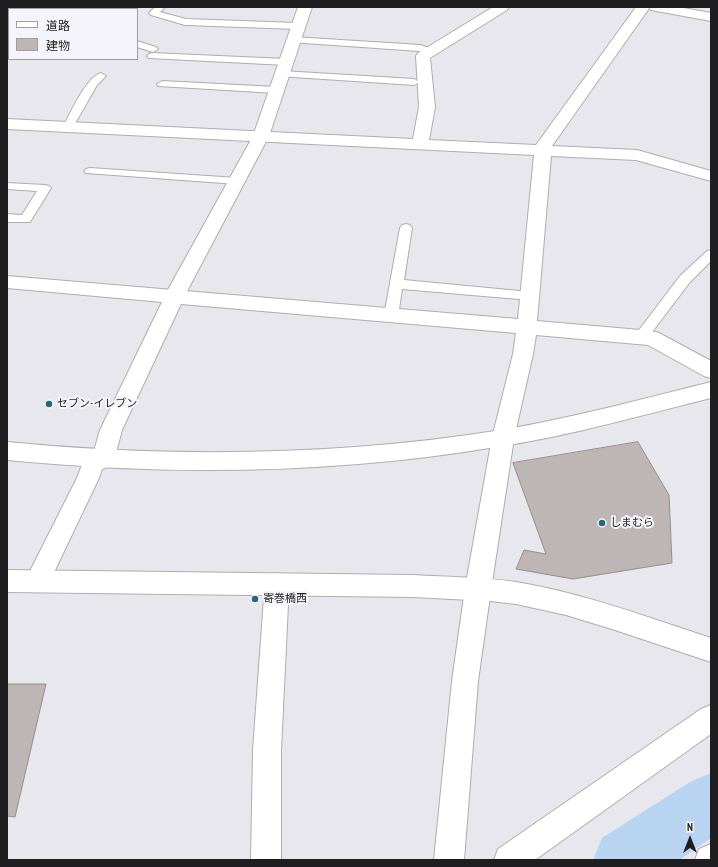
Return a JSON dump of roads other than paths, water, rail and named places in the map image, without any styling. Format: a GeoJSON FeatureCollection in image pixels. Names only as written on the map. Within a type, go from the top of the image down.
{"type":"FeatureCollection","features":[{"type":"Feature","properties":{"kind":"street"},"geometry":{"type":"LineString","coordinates":[[37,581],[98,460],[174,297],[261,136],[305,7]]}},
{"type":"Feature","properties":{"kind":"street"},"geometry":{"type":"LineString","coordinates":[[420,144],[426,107],[423,56],[502,7]]}},
{"type":"Feature","properties":{"kind":"street"},"geometry":{"type":"LineString","coordinates":[[449,860],[465,681],[478,589],[503,438],[523,354],[527,327],[543,150],[545,144],[643,7]]}},
{"type":"Feature","properties":{"kind":"street"},"geometry":{"type":"LineString","coordinates":[[656,7],[711,17]]}},
{"type":"Feature","properties":{"kind":"street"},"geometry":{"type":"LineString","coordinates":[[7,124],[637,155],[711,176]]}},
{"type":"Feature","properties":{"kind":"street"},"geometry":{"type":"LineString","coordinates":[[7,282],[652,338],[711,371]]}},
{"type":"Feature","properties":{"kind":"street"},"geometry":{"type":"LineString","coordinates":[[7,451],[98,460],[240,462],[399,452],[503,438],[577,423],[711,390]]}},
{"type":"Feature","properties":{"kind":"street"},"geometry":{"type":"LineString","coordinates":[[7,581],[413,586],[478,589],[515,593],[568,604],[711,650]]}},
{"type":"Feature","properties":{"kind":"street"},"geometry":{"type":"LineString","coordinates":[[266,860],[267,750],[277,584]]}},
{"type":"Feature","properties":{"kind":"street"},"geometry":{"type":"LineString","coordinates":[[509,860],[711,718]]}},
{"type":"Feature","properties":{"kind":"lane"},"geometry":{"type":"LineString","coordinates":[[160,7],[154,13],[185,22],[296,33],[421,48],[430,52]]}},
{"type":"Feature","properties":{"kind":"lane"},"geometry":{"type":"LineString","coordinates":[[138,44],[153,52],[414,82]]}},
{"type":"Feature","properties":{"kind":"lane"},"geometry":{"type":"LineString","coordinates":[[68,127],[93,83],[101,76]]}},
{"type":"Feature","properties":{"kind":"lane"},"geometry":{"type":"LineString","coordinates":[[162,84],[277,90]]}},
{"type":"Feature","properties":{"kind":"lane"},"geometry":{"type":"LineString","coordinates":[[90,171],[237,181]]}},
{"type":"Feature","properties":{"kind":"lane"},"geometry":{"type":"LineString","coordinates":[[7,186],[45,188],[26,219],[7,218]]}},
{"type":"Feature","properties":{"kind":"lane"},"geometry":{"type":"LineString","coordinates":[[391,316],[406,228]]}},
{"type":"Feature","properties":{"kind":"lane"},"geometry":{"type":"LineString","coordinates":[[641,337],[685,279],[711,254]]}},
{"type":"Feature","properties":{"kind":"lane"},"geometry":{"type":"LineString","coordinates":[[396,284],[530,296]]}},
{"type":"Feature","properties":{"kind":"waterway"},"geometry":{"type":"LineString","coordinates":[[624,860],[711,803]]}},
{"type":"Feature","properties":{"kind":"place","name":"セブン-イレブン"},"geometry":{"type":"Point","coordinates":[49,404]}},
{"type":"Feature","properties":{"kind":"place","name":"しまむら"},"geometry":{"type":"Point","coordinates":[602,523]}},
{"type":"Feature","properties":{"kind":"place","name":"寄巻橋西"},"geometry":{"type":"Point","coordinates":[255,599]}}]}
